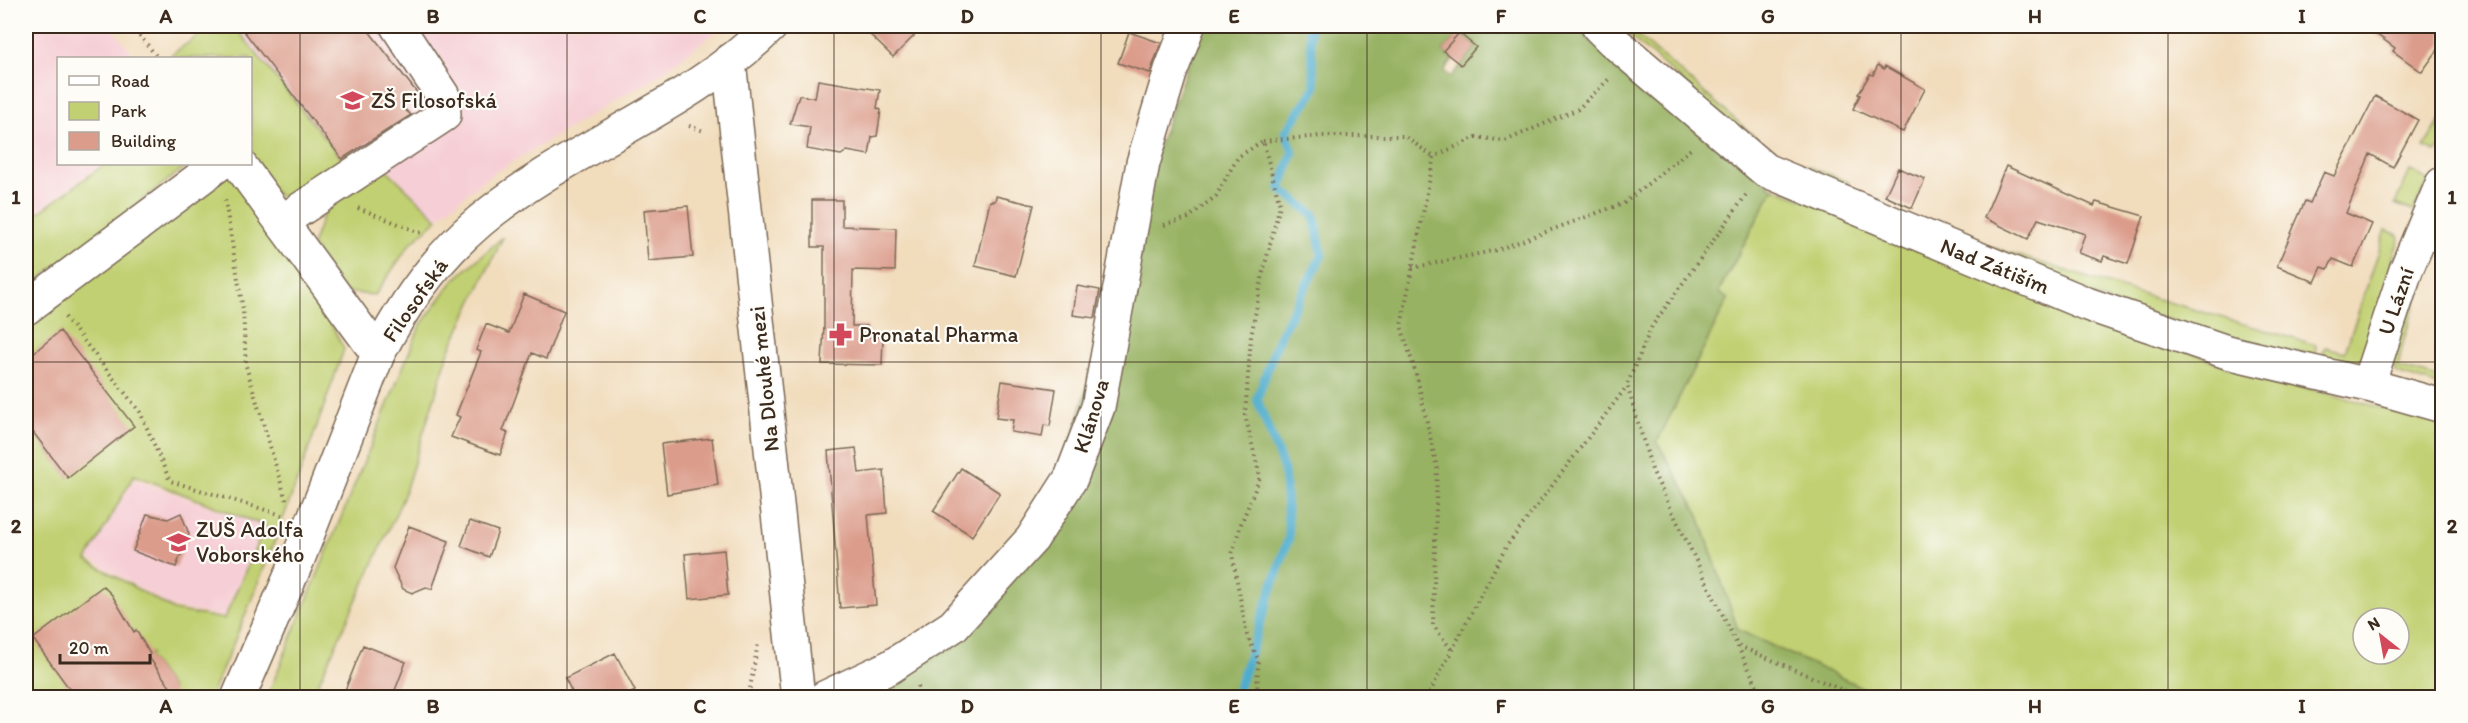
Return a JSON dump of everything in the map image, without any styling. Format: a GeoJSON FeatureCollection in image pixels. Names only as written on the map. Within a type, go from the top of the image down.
{"type":"FeatureCollection","features":[{"type":"Feature","properties":{"kind":"street"},"geometry":{"type":"LineString","coordinates":[[282,222],[444,115],[443,96],[397,26]]}},
{"type":"Feature","properties":{"kind":"street","name":"Filosofská"},"geometry":{"type":"LineString","coordinates":[[238,698],[298,559],[378,354],[393,324],[417,291],[454,246],[478,222],[539,178],[676,98],[729,61],[771,26]]}},
{"type":"Feature","properties":{"kind":"street","name":"Klánova"},"geometry":{"type":"LineString","coordinates":[[824,698],[890,668],[953,626],[1032,539],[1071,478],[1098,407],[1132,233],[1143,163],[1171,70],[1188,26]]}},
{"type":"Feature","properties":{"kind":"street","name":"Nad Zátiším"},"geometry":{"type":"LineString","coordinates":[[1598,26],[1764,170],[2087,304],[2227,352],[2368,385],[2442,406]]}},
{"type":"Feature","properties":{"kind":"street","name":"Na Dlouhé mezi"},"geometry":{"type":"LineString","coordinates":[[729,61],[798,698]]}},
{"type":"Feature","properties":{"kind":"street"},"geometry":{"type":"LineString","coordinates":[[33,303],[218,165]]}},
{"type":"Feature","properties":{"kind":"street"},"geometry":{"type":"LineString","coordinates":[[240,165],[378,354]]}},
{"type":"Feature","properties":{"kind":"street","name":"U Lázní"},"geometry":{"type":"LineString","coordinates":[[2368,385],[2406,270],[2442,184]]}},
{"type":"Feature","properties":{"kind":"path"},"geometry":{"type":"LineString","coordinates":[[140,26],[134,27],[157,57]]}},
{"type":"Feature","properties":{"kind":"path"},"geometry":{"type":"LineString","coordinates":[[1434,157],[1476,138],[1504,141],[1578,109],[1632,56]]}},
{"type":"Feature","properties":{"kind":"path"},"geometry":{"type":"LineString","coordinates":[[685,126],[702,129],[709,138]]}},
{"type":"Feature","properties":{"kind":"path"},"geometry":{"type":"LineString","coordinates":[[1412,268],[1497,250],[1624,202],[1716,129]]}},
{"type":"Feature","properties":{"kind":"path"},"geometry":{"type":"LineString","coordinates":[[1132,233],[1188,218],[1216,196],[1238,157],[1263,141],[1321,136],[1404,136],[1434,157]]}},
{"type":"Feature","properties":{"kind":"path"},"geometry":{"type":"LineString","coordinates":[[1257,698],[1258,659],[1247,635],[1232,554],[1240,524],[1260,477],[1245,415],[1251,337],[1280,205],[1263,141]]}},
{"type":"Feature","properties":{"kind":"path"},"geometry":{"type":"LineString","coordinates":[[1434,157],[1401,326],[1418,377],[1437,468],[1433,625],[1451,649]]}},
{"type":"Feature","properties":{"kind":"path"},"geometry":{"type":"LineString","coordinates":[[219,165],[243,310],[246,366],[287,507]]}},
{"type":"Feature","properties":{"kind":"path"},"geometry":{"type":"LineString","coordinates":[[1427,698],[1506,547],[1627,385],[1652,326],[1764,170]]}},
{"type":"Feature","properties":{"kind":"path"},"geometry":{"type":"LineString","coordinates":[[324,195],[454,246]]}},
{"type":"Feature","properties":{"kind":"path"},"geometry":{"type":"LineString","coordinates":[[33,303],[61,311],[141,412],[170,481],[291,518]]}},
{"type":"Feature","properties":{"kind":"path"},"geometry":{"type":"LineString","coordinates":[[1627,385],[1653,470],[1762,698]]}},
{"type":"Feature","properties":{"kind":"path"},"geometry":{"type":"LineString","coordinates":[[742,698],[750,688],[759,639]]}},
{"type":"Feature","properties":{"kind":"path"},"geometry":{"type":"LineString","coordinates":[[1738,646],[1861,698]]}},
{"type":"Feature","properties":{"kind":"shaded area"},"geometry":{"type":"Polygon","coordinates":[[[26,26],[111,26],[135,57],[57,57],[57,165],[100,165],[26,220],[26,26]]]}},
{"type":"Feature","properties":{"kind":"shaded area"},"geometry":{"type":"Polygon","coordinates":[[[724,26],[658,75],[489,176],[437,218],[368,148],[346,164],[235,27],[724,26]]]}},
{"type":"Feature","properties":{"kind":"shaded area","name":"ZUŠ Adolfa Voborského"},"geometry":{"type":"Polygon","coordinates":[[[134,479],[264,526],[223,617],[172,607],[89,558],[134,479]]]}},
{"type":"Feature","properties":{"kind":"green space"},"geometry":{"type":"Polygon","coordinates":[[[212,26],[237,26],[235,27],[349,168],[289,200],[277,195],[252,163],[252,57],[172,57],[171,55],[212,26]]]}},
{"type":"Feature","properties":{"kind":"green space"},"geometry":{"type":"Polygon","coordinates":[[[1202,26],[1575,26],[1639,89],[1774,188],[1718,292],[1728,299],[1657,442],[1698,513],[1738,630],[1883,697],[846,698],[1039,552],[1155,155],[1202,26]],[[1459,33],[1443,51],[1453,59],[1444,71],[1451,77],[1476,47],[1459,33]]]}},
{"type":"Feature","properties":{"kind":"green space"},"geometry":{"type":"Polygon","coordinates":[[[1618,26],[1627,26],[1774,153],[1849,182],[1844,186],[1772,157],[1618,26]]]}},
{"type":"Feature","properties":{"kind":"green space"},"geometry":{"type":"Polygon","coordinates":[[[2442,118],[2442,146],[2436,152],[2424,147],[2442,118]]]}},
{"type":"Feature","properties":{"kind":"green space"},"geometry":{"type":"Polygon","coordinates":[[[104,165],[188,165],[26,289],[26,222],[104,165]]]}},
{"type":"Feature","properties":{"kind":"green space"},"geometry":{"type":"Polygon","coordinates":[[[384,167],[438,219],[410,244],[375,295],[344,292],[312,245],[325,210],[384,167]]]}},
{"type":"Feature","properties":{"kind":"green space"},"geometry":{"type":"Polygon","coordinates":[[[230,171],[304,272],[344,349],[281,525],[210,697],[160,697],[172,689],[148,656],[152,653],[147,655],[135,631],[76,697],[26,697],[26,423],[68,477],[61,332],[26,359],[26,326],[230,171]],[[134,475],[87,560],[174,610],[224,619],[265,526],[134,475]]]}},
{"type":"Feature","properties":{"kind":"green space"},"geometry":{"type":"Polygon","coordinates":[[[2410,171],[2429,180],[2413,211],[2395,204],[2410,171]]]}},
{"type":"Feature","properties":{"kind":"green space"},"geometry":{"type":"Polygon","coordinates":[[[1774,188],[2229,367],[2442,424],[2442,697],[1883,698],[1738,630],[1698,513],[1657,442],[1728,299],[1718,293],[1774,188]]]}},
{"type":"Feature","properties":{"kind":"green space"},"geometry":{"type":"Polygon","coordinates":[[[2442,204],[2442,230],[2431,252],[2403,343],[2398,367],[2442,379],[2442,387],[2397,373],[2394,366],[2388,363],[2442,204]]]}},
{"type":"Feature","properties":{"kind":"green space"},"geometry":{"type":"Polygon","coordinates":[[[2386,230],[2398,235],[2399,240],[2392,260],[2395,265],[2364,358],[2344,360],[2323,354],[2325,347],[2345,352],[2386,230]]]}},
{"type":"Feature","properties":{"kind":"green space"},"geometry":{"type":"Polygon","coordinates":[[[503,237],[449,351],[403,498],[312,697],[267,697],[420,326],[453,281],[503,237]]]}},
{"type":"Feature","properties":{"kind":"green space"},"geometry":{"type":"Polygon","coordinates":[[[1963,238],[2130,291],[2316,345],[2315,355],[2263,347],[2111,303],[1963,238]]]}},
{"type":"Feature","properties":{"kind":"building","name":"ZŠ Filosofská"},"geometry":{"type":"Polygon","coordinates":[[[240,26],[365,26],[418,94],[402,107],[411,115],[342,159],[240,26]]]}},
{"type":"Feature","properties":{"kind":"building"},"geometry":{"type":"Polygon","coordinates":[[[861,26],[924,26],[893,57],[861,26]]]}},
{"type":"Feature","properties":{"kind":"building"},"geometry":{"type":"Polygon","coordinates":[[[2365,26],[2442,26],[2442,44],[2422,72],[2393,51],[2395,48],[2365,26]]]}},
{"type":"Feature","properties":{"kind":"building"},"geometry":{"type":"Polygon","coordinates":[[[1129,32],[1161,43],[1150,73],[1118,63],[1129,32]]]}},
{"type":"Feature","properties":{"kind":"building"},"geometry":{"type":"Polygon","coordinates":[[[1459,33],[1476,47],[1461,65],[1443,51],[1459,33]]]}},
{"type":"Feature","properties":{"kind":"building"},"geometry":{"type":"Polygon","coordinates":[[[1878,65],[1884,69],[1885,66],[1925,89],[1903,132],[1853,109],[1860,95],[1858,94],[1878,65]]]}},
{"type":"Feature","properties":{"kind":"building"},"geometry":{"type":"Polygon","coordinates":[[[818,80],[880,90],[877,108],[881,110],[877,136],[872,137],[869,155],[847,151],[841,155],[807,149],[810,127],[790,124],[799,95],[815,98],[818,80]]]}},
{"type":"Feature","properties":{"kind":"building"},"geometry":{"type":"Polygon","coordinates":[[[2375,96],[2418,120],[2393,167],[2370,154],[2346,213],[2372,224],[2353,267],[2333,259],[2328,269],[2322,267],[2315,282],[2277,266],[2305,201],[2310,203],[2324,172],[2334,176],[2375,96]]]}},
{"type":"Feature","properties":{"kind":"building"},"geometry":{"type":"Polygon","coordinates":[[[2006,166],[2094,206],[2096,202],[2144,216],[2128,264],[2104,256],[2102,261],[2078,253],[2085,234],[2038,219],[2028,239],[1984,218],[2006,166]]]}},
{"type":"Feature","properties":{"kind":"building"},"geometry":{"type":"Polygon","coordinates":[[[1898,168],[1925,179],[1912,208],[1885,196],[1898,168]]]}},
{"type":"Feature","properties":{"kind":"building"},"geometry":{"type":"Polygon","coordinates":[[[996,196],[1034,205],[1016,276],[975,266],[990,201],[995,201],[996,196]]]}},
{"type":"Feature","properties":{"kind":"building"},"geometry":{"type":"Polygon","coordinates":[[[812,200],[842,200],[842,226],[896,228],[895,271],[853,270],[852,326],[867,326],[867,337],[883,337],[882,365],[822,364],[824,247],[812,247],[812,200]]]}},
{"type":"Feature","properties":{"kind":"building"},"geometry":{"type":"Polygon","coordinates":[[[688,206],[693,257],[648,261],[644,210],[688,206]]]}},
{"type":"Feature","properties":{"kind":"building"},"geometry":{"type":"Polygon","coordinates":[[[1077,286],[1100,290],[1095,318],[1073,315],[1077,286]]]}},
{"type":"Feature","properties":{"kind":"building"},"geometry":{"type":"Polygon","coordinates":[[[524,294],[564,311],[546,359],[532,353],[503,431],[508,433],[500,455],[451,437],[460,417],[456,415],[481,352],[476,350],[486,324],[509,333],[524,294]]]}},
{"type":"Feature","properties":{"kind":"building"},"geometry":{"type":"Polygon","coordinates":[[[60,331],[134,426],[68,478],[26,423],[26,359],[60,331]]]}},
{"type":"Feature","properties":{"kind":"building"},"geometry":{"type":"Polygon","coordinates":[[[1002,381],[1056,389],[1050,426],[1044,425],[1042,437],[1011,432],[1013,420],[996,418],[1002,381]]]}},
{"type":"Feature","properties":{"kind":"building"},"geometry":{"type":"Polygon","coordinates":[[[712,438],[718,485],[667,494],[661,444],[712,438]]]}},
{"type":"Feature","properties":{"kind":"building"},"geometry":{"type":"Polygon","coordinates":[[[856,448],[859,473],[884,470],[887,513],[868,515],[876,605],[840,608],[828,451],[856,448]]]}},
{"type":"Feature","properties":{"kind":"building"},"geometry":{"type":"Polygon","coordinates":[[[961,468],[1000,493],[972,536],[933,511],[961,468]]]}},
{"type":"Feature","properties":{"kind":"building"},"geometry":{"type":"Polygon","coordinates":[[[181,513],[189,534],[176,567],[133,551],[147,514],[168,519],[181,513]]]}},
{"type":"Feature","properties":{"kind":"building"},"geometry":{"type":"Polygon","coordinates":[[[470,521],[498,531],[489,557],[461,546],[470,521]]]}},
{"type":"Feature","properties":{"kind":"building"},"geometry":{"type":"Polygon","coordinates":[[[409,526],[449,541],[432,589],[426,587],[412,593],[403,589],[393,568],[409,526]]]}},
{"type":"Feature","properties":{"kind":"building"},"geometry":{"type":"Polygon","coordinates":[[[724,550],[728,595],[689,599],[685,554],[724,550]]]}},
{"type":"Feature","properties":{"kind":"building"},"geometry":{"type":"Polygon","coordinates":[[[103,586],[112,595],[134,632],[136,630],[150,654],[148,656],[178,698],[76,698],[33,639],[103,586]]]}},
{"type":"Feature","properties":{"kind":"building"},"geometry":{"type":"Polygon","coordinates":[[[363,645],[406,662],[392,698],[342,698],[363,645]]]}},
{"type":"Feature","properties":{"kind":"building"},"geometry":{"type":"Polygon","coordinates":[[[615,653],[635,691],[622,698],[575,698],[565,678],[615,653]]]}},
{"type":"Feature","properties":{"kind":"waterway"},"geometry":{"type":"LineString","coordinates":[[1288,137],[1286,132],[1315,88],[1309,26]]}},
{"type":"Feature","properties":{"kind":"waterway"},"geometry":{"type":"LineString","coordinates":[[1235,698],[1289,537],[1284,470],[1257,399],[1279,337],[1322,255],[1314,215],[1280,189],[1293,152],[1289,141]]}},
{"type":"Feature","properties":{"kind":"place","name":"ZŠ Filosofská"},"geometry":{"type":"Point","coordinates":[353,100]}},
{"type":"Feature","properties":{"kind":"place","name":"Pronatal Pharma"},"geometry":{"type":"Point","coordinates":[841,334]}},
{"type":"Feature","properties":{"kind":"place","name":"ZUŠ Adolfa Voborského"},"geometry":{"type":"Point","coordinates":[178,542]}}]}
